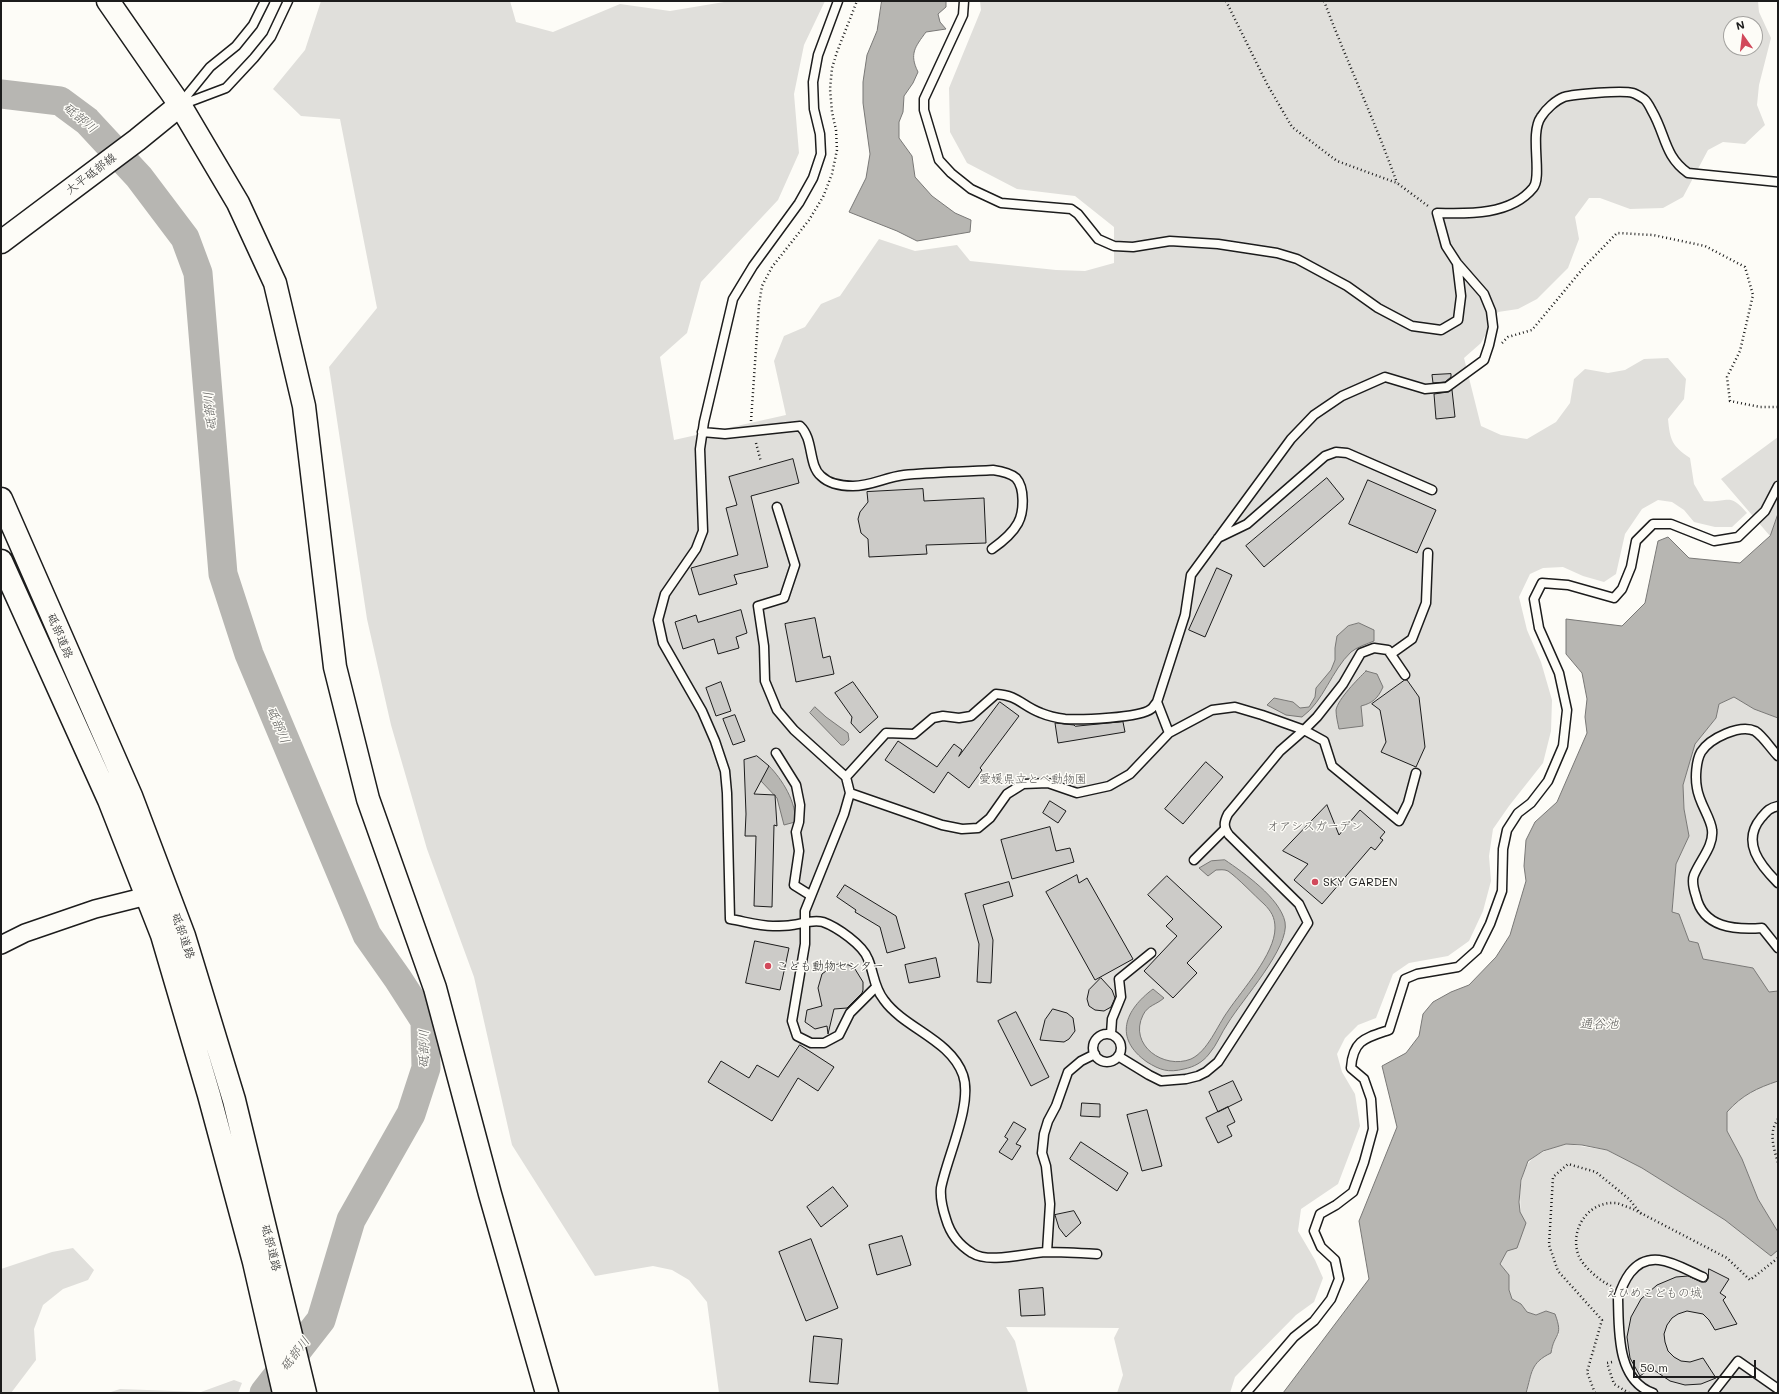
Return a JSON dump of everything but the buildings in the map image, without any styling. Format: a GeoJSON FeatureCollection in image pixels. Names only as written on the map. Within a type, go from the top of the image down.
{"type":"FeatureCollection","features":[{"type":"Feature","properties":{"kind":"main road"},"geometry":{"type":"LineString","coordinates":[[108,1],[180,105],[238,203],[275,283],[304,406],[335,667],[368,799],[435,988],[490,1194],[548,1393]]}},
{"type":"Feature","properties":{"kind":"main road","name":"大平砥部線"},"geometry":{"type":"LineString","coordinates":[[1,242],[138,140],[180,105]]}},
{"type":"Feature","properties":{"kind":"main road","name":"砥部道路"},"geometry":{"type":"LineString","coordinates":[[1,500],[131,796],[157,894],[162,935],[209,1095],[254,1262],[284,1393]]}},
{"type":"Feature","properties":{"kind":"main road","name":"砥部道路"},"geometry":{"type":"LineString","coordinates":[[1,561],[109,800],[157,894],[184,936],[234,1100],[305,1393]]}},
{"type":"Feature","properties":{"kind":"street"},"geometry":{"type":"LineString","coordinates":[[1,945],[25,933],[60,920],[95,909],[157,894]]}},
{"type":"Feature","properties":{"kind":"lane"},"geometry":{"type":"LineString","coordinates":[[180,105],[210,67],[236,46],[253,25],[265,1]]}},
{"type":"Feature","properties":{"kind":"lane"},"geometry":{"type":"LineString","coordinates":[[180,105],[226,88],[271,37],[288,1]]}},
{"type":"Feature","properties":{"kind":"lane"},"geometry":{"type":"LineString","coordinates":[[838,1],[818,55],[813,82],[814,109],[820,134],[821,154],[813,178],[799,203],[753,266],[733,299],[702,432],[700,449],[703,531],[696,549],[665,594],[658,620],[663,643],[702,711],[715,741],[725,771],[727,793],[730,919],[770,926],[793,925],[814,921],[823,922],[861,947],[868,959],[876,987],[884,1000],[898,1016],[943,1048],[958,1064],[963,1076],[966,1090],[963,1108],[941,1189],[942,1208],[948,1226],[956,1240],[973,1254],[995,1258],[1047,1252],[1097,1254]]}},
{"type":"Feature","properties":{"kind":"lane"},"geometry":{"type":"LineString","coordinates":[[964,1],[963,15],[924,99],[924,110],[939,160],[951,173],[971,189],[1001,203],[1071,209],[1078,214],[1098,239],[1114,246],[1133,247],[1170,241],[1218,244],[1277,253],[1297,259],[1347,286],[1378,308],[1412,326],[1441,330],[1458,320],[1461,296],[1457,263]]}},
{"type":"Feature","properties":{"kind":"lane"},"geometry":{"type":"LineString","coordinates":[[846,776],[886,733],[914,734],[933,718],[943,716],[959,718],[971,716],[996,694],[1011,696],[1040,713],[1063,719],[1110,717],[1135,714],[1150,710],[1157,702],[1185,615],[1191,575],[1291,439],[1314,415],[1342,396],[1385,377],[1425,389],[1447,387],[1484,360],[1492,327],[1491,310],[1484,294],[1457,263],[1446,246],[1437,213],[1477,214],[1522,199],[1535,186],[1536,133],[1540,118],[1549,108],[1562,98],[1578,94],[1633,93],[1645,99],[1657,120],[1668,150],[1676,165],[1688,173],[1778,182]]}},
{"type":"Feature","properties":{"kind":"lane"},"geometry":{"type":"LineString","coordinates":[[702,432],[725,434],[800,426],[808,436],[819,475],[825,480],[852,486],[870,484],[883,479],[902,475],[993,470],[1006,473],[1016,478],[1020,487],[1022,509],[1019,522],[1012,532],[992,549]]}},
{"type":"Feature","properties":{"kind":"lane"},"geometry":{"type":"LineString","coordinates":[[1216,540],[1246,524],[1325,456],[1336,452],[1357,457],[1432,490]]}},
{"type":"Feature","properties":{"kind":"lane"},"geometry":{"type":"LineString","coordinates":[[1246,1393],[1294,1337],[1314,1321],[1330,1299],[1340,1278],[1335,1260],[1321,1247],[1314,1231],[1320,1214],[1336,1205],[1353,1192],[1364,1162],[1373,1128],[1371,1099],[1364,1080],[1351,1068],[1352,1055],[1360,1042],[1389,1030],[1405,979],[1417,974],[1458,967],[1477,950],[1490,924],[1502,891],[1503,849],[1507,830],[1518,813],[1531,804],[1548,781],[1564,746],[1567,710],[1559,673],[1539,628],[1534,599],[1542,583],[1568,585],[1614,598],[1622,589],[1631,567],[1636,541],[1653,524],[1671,524],[1714,541],[1738,537],[1765,511],[1778,486]]}},
{"type":"Feature","properties":{"kind":"lane"},"geometry":{"type":"LineString","coordinates":[[777,507],[794,565],[784,598],[758,606],[764,646],[765,681],[777,710],[794,730],[846,776],[850,793],[844,814],[810,895],[805,911],[805,944],[792,1021],[797,1036],[811,1043],[824,1043],[838,1035],[850,1013],[876,987]]}},
{"type":"Feature","properties":{"kind":"lane"},"geometry":{"type":"LineString","coordinates":[[1391,654],[1412,639],[1426,603],[1428,553]]}},
{"type":"Feature","properties":{"kind":"lane"},"geometry":{"type":"LineString","coordinates":[[1194,860],[1224,829],[1224,821],[1228,814],[1280,751],[1317,717],[1343,684],[1361,653],[1374,648],[1388,650],[1405,675]]}},
{"type":"Feature","properties":{"kind":"lane"},"geometry":{"type":"LineString","coordinates":[[1157,702],[1169,733]]}},
{"type":"Feature","properties":{"kind":"lane"},"geometry":{"type":"LineString","coordinates":[[850,793],[942,825],[962,829],[978,828],[990,818],[1007,794],[1023,784],[1048,783],[1077,793],[1109,786],[1130,774],[1169,733],[1212,710],[1235,707],[1262,714],[1304,730],[1324,741],[1332,766],[1399,821],[1408,802],[1416,773]]}},
{"type":"Feature","properties":{"kind":"lane"},"geometry":{"type":"LineString","coordinates":[[1778,756],[1756,732],[1746,729],[1734,730],[1724,734],[1709,744],[1701,752],[1698,765],[1697,787],[1700,803],[1712,828],[1712,839],[1693,877],[1697,904],[1706,916],[1729,928],[1762,928],[1778,948]]}},
{"type":"Feature","properties":{"kind":"lane"},"geometry":{"type":"LineString","coordinates":[[776,753],[796,785],[800,804],[796,832],[799,851],[794,885],[810,895]]}},
{"type":"Feature","properties":{"kind":"lane"},"geometry":{"type":"LineString","coordinates":[[1778,806],[1769,808],[1754,826],[1752,844],[1763,868],[1778,883]]}},
{"type":"Feature","properties":{"kind":"lane"},"geometry":{"type":"LineString","coordinates":[[1118,1056],[1149,1076],[1161,1081],[1186,1079],[1206,1072],[1218,1062],[1308,923],[1299,904],[1224,829]]}},
{"type":"Feature","properties":{"kind":"lane"},"geometry":{"type":"LineString","coordinates":[[1111,1034],[1112,1019],[1121,997],[1119,979],[1151,953]]}},
{"type":"Feature","properties":{"kind":"lane"},"geometry":{"type":"LineString","coordinates":[[1105,1034],[1111,1034],[1120,1041],[1121,1050],[1118,1056],[1113,1060],[1104,1061],[1095,1054],[1093,1047],[1097,1038],[1105,1034]]}},
{"type":"Feature","properties":{"kind":"lane"},"geometry":{"type":"LineString","coordinates":[[1047,1252],[1050,1204],[1046,1166],[1042,1153],[1044,1134],[1068,1072],[1081,1061],[1095,1054]]}},
{"type":"Feature","properties":{"kind":"lane"},"geometry":{"type":"LineString","coordinates":[[1653,1393],[1639,1385],[1626,1364],[1621,1352],[1619,1305],[1620,1290],[1624,1282],[1640,1263],[1654,1259],[1703,1277]]}},
{"type":"Feature","properties":{"kind":"lane"},"geometry":{"type":"LineString","coordinates":[[1713,1393],[1738,1361],[1778,1389]]}},
{"type":"Feature","properties":{"kind":"path"},"geometry":{"type":"LineString","coordinates":[[761,462],[751,423],[762,286],[772,267],[809,220],[823,197],[832,174],[837,150],[836,130],[832,112],[830,89],[832,68],[857,1]]}},
{"type":"Feature","properties":{"kind":"path"},"geometry":{"type":"LineString","coordinates":[[1226,1],[1267,84],[1292,127],[1337,161],[1397,183],[1437,213]]}},
{"type":"Feature","properties":{"kind":"path"},"geometry":{"type":"LineString","coordinates":[[1324,1],[1355,80],[1382,142],[1397,183]]}},
{"type":"Feature","properties":{"kind":"path"},"geometry":{"type":"LineString","coordinates":[[1484,360],[1508,337],[1532,330],[1585,266],[1617,233],[1653,235],[1704,246],[1745,267],[1753,295],[1740,351],[1727,377],[1730,401],[1760,407],[1778,407]]}},
{"type":"Feature","properties":{"kind":"path"},"geometry":{"type":"LineString","coordinates":[[1778,1119],[1772,1130],[1772,1140],[1778,1163]]}},
{"type":"Feature","properties":{"kind":"path"},"geometry":{"type":"LineString","coordinates":[[1595,1393],[1587,1372],[1602,1320],[1558,1271],[1549,1245],[1553,1177],[1568,1164],[1596,1172],[1629,1199],[1641,1214]]}},
{"type":"Feature","properties":{"kind":"path"},"geometry":{"type":"LineString","coordinates":[[1620,1290],[1605,1283],[1578,1256],[1575,1243],[1581,1220],[1589,1212],[1600,1206],[1616,1204],[1641,1214],[1727,1258],[1750,1280],[1778,1258]]}},
{"type":"Feature","properties":{"kind":"green space"},"geometry":{"type":"Polygon","coordinates":[[[321,1],[510,1],[516,22],[553,32],[620,4],[670,11],[730,1],[825,1],[804,45],[794,94],[799,153],[778,200],[701,282],[687,333],[660,357],[674,440],[786,415],[774,361],[784,336],[805,327],[821,304],[840,296],[879,239],[915,251],[957,245],[970,261],[1056,270],[1085,271],[1114,263],[1114,227],[1075,196],[1017,189],[967,163],[950,132],[949,88],[981,10],[980,1],[1758,1],[1761,16],[1723,16],[1723,56],[1763,56],[1763,21],[1771,38],[1759,85],[1757,105],[1765,125],[1745,144],[1723,142],[1708,150],[1683,197],[1663,208],[1630,209],[1600,198],[1589,198],[1575,217],[1579,239],[1568,268],[1537,299],[1518,309],[1498,312],[1481,343],[1464,358],[1481,426],[1501,435],[1527,439],[1556,422],[1570,403],[1574,379],[1585,369],[1608,373],[1625,370],[1644,359],[1668,358],[1686,379],[1684,399],[1668,419],[1673,442],[1679,450],[1690,458],[1694,484],[1704,501],[1731,500],[1741,506],[1747,513],[1732,527],[1715,527],[1694,522],[1684,510],[1672,502],[1658,500],[1642,509],[1625,534],[1616,574],[1604,582],[1583,576],[1563,567],[1543,568],[1530,574],[1519,597],[1527,630],[1541,662],[1552,700],[1551,731],[1543,763],[1493,829],[1489,856],[1491,881],[1483,911],[1469,941],[1448,956],[1409,963],[1393,974],[1376,1018],[1358,1025],[1345,1038],[1337,1054],[1342,1072],[1355,1094],[1360,1126],[1338,1184],[1301,1209],[1298,1231],[1315,1260],[1323,1278],[1314,1302],[1296,1315],[1235,1377],[1230,1393],[1117,1393],[1123,1375],[1114,1338],[1119,1328],[1006,1327],[1015,1341],[1028,1393],[719,1393],[707,1302],[689,1280],[672,1270],[653,1266],[595,1276],[512,1145],[474,977],[427,849],[391,725],[367,619],[329,367],[377,308],[340,119],[301,116],[273,89],[305,50],[321,1]]]}},
{"type":"Feature","properties":{"kind":"green space"},"geometry":{"type":"Polygon","coordinates":[[[1778,437],[1778,514],[1770,536],[1721,479],[1778,437]]]}},
{"type":"Feature","properties":{"kind":"green space"},"geometry":{"type":"Polygon","coordinates":[[[1734,697],[1754,709],[1778,718],[1778,991],[1769,992],[1753,968],[1703,959],[1698,943],[1689,941],[1679,914],[1672,913],[1676,864],[1689,836],[1684,809],[1683,785],[1695,744],[1716,718],[1719,704],[1734,697]]]}},
{"type":"Feature","properties":{"kind":"green space"},"geometry":{"type":"Polygon","coordinates":[[[1778,1081],[1778,1232],[1758,1199],[1742,1159],[1727,1131],[1727,1112],[1750,1093],[1763,1086],[1778,1081]]]}},
{"type":"Feature","properties":{"kind":"green space","name":"えひめこどもの城"},"geometry":{"type":"Polygon","coordinates":[[[1566,1144],[1607,1150],[1642,1168],[1725,1220],[1771,1255],[1778,1250],[1778,1393],[1526,1393],[1535,1365],[1539,1360],[1551,1352],[1552,1343],[1559,1334],[1546,1311],[1536,1315],[1527,1312],[1521,1304],[1512,1299],[1509,1290],[1509,1275],[1500,1264],[1512,1239],[1519,1219],[1521,1182],[1527,1165],[1532,1159],[1545,1151],[1566,1144]]]}},
{"type":"Feature","properties":{"kind":"green space"},"geometry":{"type":"Polygon","coordinates":[[[73,1248],[94,1270],[88,1280],[63,1289],[43,1305],[34,1329],[36,1360],[11,1393],[1,1393],[1,1269],[52,1252],[73,1248]]]}},
{"type":"Feature","properties":{"kind":"green space"},"geometry":{"type":"Polygon","coordinates":[[[234,1380],[242,1383],[238,1393],[108,1393],[120,1389],[201,1392],[234,1380]]]}},
{"type":"Feature","properties":{"kind":"water"},"geometry":{"type":"Polygon","coordinates":[[[882,1],[946,1],[946,7],[938,14],[940,22],[946,29],[926,32],[914,51],[915,66],[918,72],[913,83],[904,96],[903,112],[899,122],[899,138],[912,156],[915,177],[932,196],[955,213],[971,220],[970,232],[917,241],[897,231],[849,212],[866,178],[870,154],[863,103],[863,82],[867,55],[877,31],[882,1]]]}},
{"type":"Feature","properties":{"kind":"water","name":"通谷池"},"geometry":{"type":"Polygon","coordinates":[[[1778,514],[1778,718],[1754,709],[1734,697],[1719,704],[1716,718],[1695,744],[1683,785],[1684,809],[1689,836],[1676,864],[1672,912],[1679,914],[1689,941],[1698,943],[1703,959],[1753,968],[1769,992],[1778,991],[1778,1081],[1763,1086],[1738,1101],[1727,1112],[1727,1131],[1742,1159],[1758,1199],[1778,1232],[1778,1250],[1771,1256],[1725,1220],[1642,1168],[1607,1150],[1582,1145],[1566,1144],[1543,1151],[1528,1161],[1521,1180],[1519,1202],[1520,1212],[1526,1223],[1517,1248],[1507,1251],[1500,1264],[1509,1275],[1509,1290],[1512,1299],[1521,1304],[1527,1312],[1536,1315],[1546,1311],[1555,1314],[1558,1322],[1558,1335],[1552,1346],[1551,1353],[1535,1365],[1526,1393],[1283,1393],[1369,1279],[1359,1221],[1397,1127],[1382,1066],[1406,1053],[1419,1036],[1423,1014],[1433,1002],[1451,992],[1469,985],[1496,957],[1510,935],[1526,881],[1524,866],[1526,840],[1535,822],[1557,802],[1587,733],[1585,717],[1587,699],[1582,673],[1566,654],[1566,619],[1622,626],[1645,603],[1658,541],[1668,537],[1689,558],[1740,563],[1770,536],[1778,514]]]}},
{"type":"Feature","properties":{"kind":"water"},"geometry":{"type":"Polygon","coordinates":[[[1359,623],[1374,630],[1374,641],[1351,652],[1338,668],[1310,710],[1302,717],[1286,715],[1267,705],[1274,698],[1293,702],[1300,708],[1309,707],[1315,697],[1316,688],[1331,670],[1335,660],[1337,636],[1348,626],[1359,623]]]}},
{"type":"Feature","properties":{"kind":"water"},"geometry":{"type":"Polygon","coordinates":[[[1366,671],[1377,674],[1383,687],[1375,700],[1361,706],[1363,726],[1339,729],[1336,710],[1340,700],[1366,671]]]}},
{"type":"Feature","properties":{"kind":"water"},"geometry":{"type":"Polygon","coordinates":[[[815,707],[848,733],[849,740],[844,745],[841,745],[810,713],[815,707]]]}},
{"type":"Feature","properties":{"kind":"water"},"geometry":{"type":"Polygon","coordinates":[[[769,766],[788,792],[794,807],[795,822],[784,825],[777,798],[761,781],[769,766]]]}},
{"type":"Feature","properties":{"kind":"water"},"geometry":{"type":"Polygon","coordinates":[[[1225,860],[1269,895],[1282,913],[1285,922],[1285,933],[1273,959],[1235,1013],[1207,1057],[1198,1064],[1188,1068],[1173,1071],[1160,1069],[1147,1062],[1136,1053],[1130,1043],[1127,1034],[1127,1024],[1135,1006],[1153,989],[1164,998],[1150,1007],[1143,1015],[1140,1026],[1140,1036],[1144,1045],[1160,1058],[1170,1061],[1191,1059],[1207,1044],[1264,960],[1274,938],[1275,924],[1271,912],[1241,882],[1226,870],[1216,870],[1208,876],[1199,868],[1211,861],[1225,860]]]}},
{"type":"Feature","properties":{"kind":"waterway","name":"砥部川"},"geometry":{"type":"LineString","coordinates":[[1,94],[60,101],[87,121],[139,177],[185,238],[198,273],[223,574],[249,654],[367,935],[425,1021],[426,1068],[411,1114],[351,1220],[321,1320],[264,1393]]}},
{"type":"Feature","properties":{"kind":"place","name":"SKY GARDEN"},"geometry":{"type":"Point","coordinates":[1315,882]}},
{"type":"Feature","properties":{"kind":"place","name":"こども動物センター"},"geometry":{"type":"Point","coordinates":[768,966]}},
{"type":"Feature","properties":{"kind":"park label","name":"愛媛県立とべ動物園"},"geometry":{"type":"Point","coordinates":[1033,779]}},
{"type":"Feature","properties":{"kind":"park label","name":"オアシスガーデン"},"geometry":{"type":"Point","coordinates":[1315,826]}}]}
